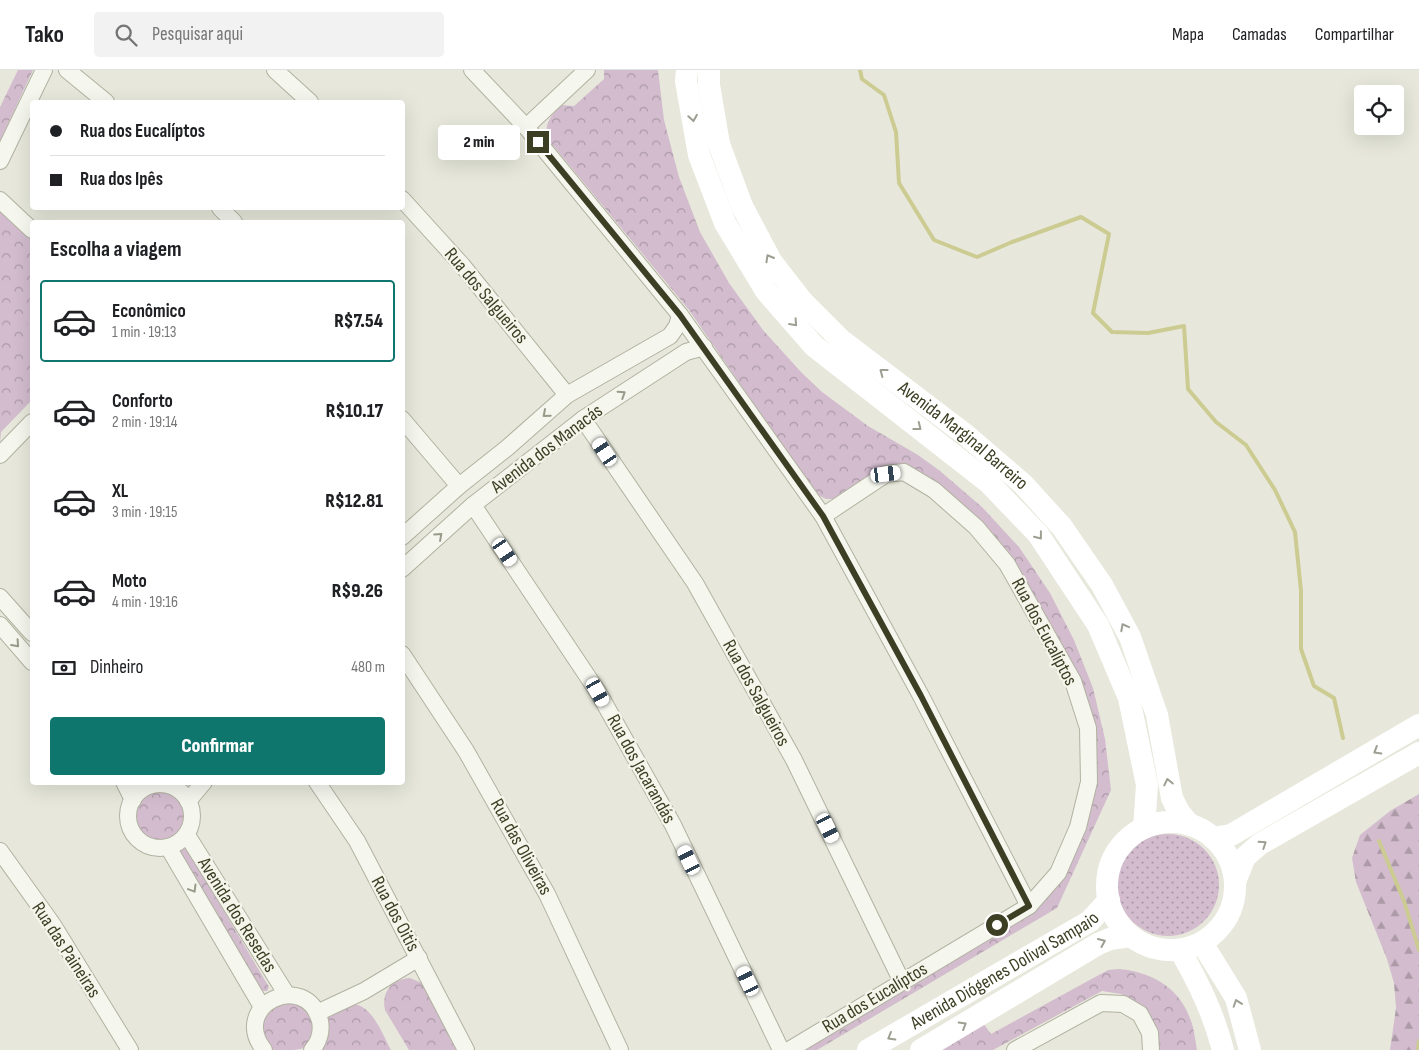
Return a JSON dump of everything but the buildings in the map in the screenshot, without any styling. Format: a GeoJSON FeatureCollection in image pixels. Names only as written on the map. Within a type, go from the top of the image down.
{"type":"FeatureCollection","features":[{"type":"Feature","properties":{"kind":"street"},"geometry":{"type":"LineString","coordinates":[[0,161],[44,70]]}},
{"type":"Feature","properties":{"kind":"street"},"geometry":{"type":"LineString","coordinates":[[67,70],[104,100]]}},
{"type":"Feature","properties":{"kind":"street"},"geometry":{"type":"LineString","coordinates":[[274,70],[308,100]]}},
{"type":"Feature","properties":{"kind":"street"},"geometry":{"type":"LineString","coordinates":[[472,70],[526,127],[680,315],[823,516],[921,696],[1029,906]]}},
{"type":"Feature","properties":{"kind":"street"},"geometry":{"type":"LineString","coordinates":[[526,127],[587,70]]}},
{"type":"Feature","properties":{"kind":"street","name":"Avenida Marginal Barreiro"},"geometry":{"type":"LineString","coordinates":[[686,70],[686,81],[699,155],[725,223],[766,292],[814,346],[988,482],[1038,534],[1098,625],[1129,698],[1147,785],[1144,828]]}},
{"type":"Feature","properties":{"kind":"street","name":"Avenida Marginal Barreiro"},"geometry":{"type":"LineString","coordinates":[[709,70],[709,84],[719,144],[742,206],[771,262],[802,301],[841,340],[966,435],[1023,484],[1062,526],[1102,585],[1130,637],[1157,715],[1172,798],[1179,812],[1190,825]]}},
{"type":"Feature","properties":{"kind":"street"},"geometry":{"type":"LineString","coordinates":[[0,200],[30,228]]}},
{"type":"Feature","properties":{"kind":"street","name":"Rua dos Salgueiros"},"geometry":{"type":"LineString","coordinates":[[405,202],[462,265],[567,395]]}},
{"type":"Feature","properties":{"kind":"street"},"geometry":{"type":"LineString","coordinates":[[222,210],[232,220]]}},
{"type":"Feature","properties":{"kind":"street","name":"Avenida dos Manacás"},"geometry":{"type":"LineString","coordinates":[[405,535],[459,486],[507,448],[567,395],[670,336],[677,326],[680,315]]}},
{"type":"Feature","properties":{"kind":"street","name":"Avenida dos Manacás"},"geometry":{"type":"LineString","coordinates":[[405,566],[473,505],[583,419],[686,352],[704,347]]}},
{"type":"Feature","properties":{"kind":"street","name":"Rua dos Salgueiros"},"geometry":{"type":"LineString","coordinates":[[583,419],[699,592],[794,760],[902,982]]}},
{"type":"Feature","properties":{"kind":"street"},"geometry":{"type":"LineString","coordinates":[[405,423],[459,486]]}},
{"type":"Feature","properties":{"kind":"street"},"geometry":{"type":"LineString","coordinates":[[0,455],[30,424]]}},
{"type":"Feature","properties":{"kind":"street"},"geometry":{"type":"LineString","coordinates":[[507,448],[519,454],[524,466]]}},
{"type":"Feature","properties":{"kind":"street","name":"Rua dos Eucalíptos"},"geometry":{"type":"LineString","coordinates":[[789,1050],[1029,906],[1058,873],[1078,827],[1089,782],[1088,728],[1073,682],[1007,564],[976,527],[934,490],[904,472],[886,474],[823,516]]}},
{"type":"Feature","properties":{"kind":"street","name":"Rua dos Jacarandás"},"geometry":{"type":"LineString","coordinates":[[473,505],[598,692],[673,825],[781,1050]]}},
{"type":"Feature","properties":{"kind":"street"},"geometry":{"type":"LineString","coordinates":[[405,538],[410,546],[420,554]]}},
{"type":"Feature","properties":{"kind":"street"},"geometry":{"type":"LineString","coordinates":[[0,597],[30,631]]}},
{"type":"Feature","properties":{"kind":"street"},"geometry":{"type":"LineString","coordinates":[[0,625],[30,660]]}},
{"type":"Feature","properties":{"kind":"street","name":"Rua das Oliveiras"},"geometry":{"type":"LineString","coordinates":[[405,659],[466,751],[548,894],[620,1050]]}},
{"type":"Feature","properties":{"kind":"street"},"geometry":{"type":"LineString","coordinates":[[1213,838],[1231,835],[1419,726]]}},
{"type":"Feature","properties":{"kind":"street"},"geometry":{"type":"LineString","coordinates":[[1236,882],[1232,865],[1224,850],[1213,838],[1202,830],[1190,825],[1170,822],[1151,825],[1134,833],[1121,846],[1112,863],[1107,881],[1109,900],[1117,919],[1131,936],[1146,945],[1162,950],[1180,950],[1202,942],[1217,932],[1228,917],[1234,900],[1236,882],[1245,857],[1260,844],[1419,753]]}},
{"type":"Feature","properties":{"kind":"street"},"geometry":{"type":"LineString","coordinates":[[126,785],[133,800]]}},
{"type":"Feature","properties":{"kind":"street"},"geometry":{"type":"LineString","coordinates":[[158,785],[145,788],[133,800],[129,810],[129,820],[135,835],[147,845],[157,848],[168,847],[182,840],[187,834],[192,818],[188,801],[182,793],[165,785]]}},
{"type":"Feature","properties":{"kind":"street"},"geometry":{"type":"LineString","coordinates":[[188,801],[201,785]]}},
{"type":"Feature","properties":{"kind":"street","name":"Rua dos Oitis"},"geometry":{"type":"LineString","coordinates":[[319,785],[357,841],[466,1050]]}},
{"type":"Feature","properties":{"kind":"street","name":"Avenida dos Resedas"},"geometry":{"type":"LineString","coordinates":[[187,834],[287,995]]}},
{"type":"Feature","properties":{"kind":"street","name":"Avenida dos Resedas"},"geometry":{"type":"LineString","coordinates":[[168,847],[262,1007]]}},
{"type":"Feature","properties":{"kind":"street","name":"Rua das Paineiras"},"geometry":{"type":"LineString","coordinates":[[0,851],[53,925],[130,1050]]}},
{"type":"Feature","properties":{"kind":"street","name":"Avenida Diógenes Dolival Sampaio"},"geometry":{"type":"LineString","coordinates":[[868,1050],[1090,921],[1109,900]]}},
{"type":"Feature","properties":{"kind":"street","name":"Avenida Diógenes Dolival Sampaio"},"geometry":{"type":"LineString","coordinates":[[922,1050],[1098,944],[1110,939],[1131,936]]}},
{"type":"Feature","properties":{"kind":"street"},"geometry":{"type":"LineString","coordinates":[[1202,942],[1236,998],[1250,1050]]}},
{"type":"Feature","properties":{"kind":"street"},"geometry":{"type":"LineString","coordinates":[[1180,950],[1204,994],[1223,1050]]}},
{"type":"Feature","properties":{"kind":"street"},"geometry":{"type":"LineString","coordinates":[[317,1013],[364,991],[419,958]]}},
{"type":"Feature","properties":{"kind":"street"},"geometry":{"type":"LineString","coordinates":[[257,1048],[255,1025],[262,1007],[269,1001],[287,995],[296,996],[304,1000],[317,1013],[321,1024],[320,1035],[315,1049]]}},
{"type":"Feature","properties":{"kind":"street"},"geometry":{"type":"LineString","coordinates":[[1015,1050],[1101,1003],[1122,1004],[1140,1014],[1150,1033],[1151,1050]]}},
{"type":"Feature","properties":{"kind":"green space"},"geometry":{"type":"Polygon","coordinates":[[[18,70],[33,70],[0,141],[0,107],[18,70]]]}},
{"type":"Feature","properties":{"kind":"green space"},"geometry":{"type":"Polygon","coordinates":[[[604,70],[658,70],[664,120],[679,177],[700,232],[729,283],[763,330],[822,392],[868,426],[918,455],[940,471],[982,507],[1019,547],[1050,593],[1074,640],[1093,688],[1105,739],[1111,790],[1057,908],[817,1050],[796,1050],[1019,919],[1082,828],[1092,726],[1013,562],[936,482],[912,469],[837,499],[826,499],[816,494],[689,310],[551,143],[547,127],[553,114],[561,105],[574,106],[604,79],[604,70]]]}},
{"type":"Feature","properties":{"kind":"green space"},"geometry":{"type":"Polygon","coordinates":[[[0,208],[30,236],[30,402],[1,432],[0,443],[0,208]]]}},
{"type":"Feature","properties":{"kind":"green space"},"geometry":{"type":"Polygon","coordinates":[[[30,296],[30,353],[25,352],[30,296]]]}},
{"type":"Feature","properties":{"kind":"green space"},"geometry":{"type":"Polygon","coordinates":[[[161,791],[175,795],[182,802],[186,816],[182,830],[175,837],[161,841],[147,837],[140,830],[136,816],[140,802],[147,795],[161,791]]]}},
{"type":"Feature","properties":{"kind":"green space"},"geometry":{"type":"Polygon","coordinates":[[[1419,794],[1419,1050],[1390,1050],[1396,1008],[1394,983],[1387,959],[1356,882],[1352,858],[1360,835],[1390,811],[1419,794]]]}},
{"type":"Feature","properties":{"kind":"green space"},"geometry":{"type":"Polygon","coordinates":[[[1168,834],[1188,838],[1204,849],[1215,865],[1219,885],[1215,905],[1204,921],[1188,932],[1168,936],[1148,932],[1132,921],[1121,905],[1117,885],[1121,865],[1132,849],[1148,838],[1168,834]]]}},
{"type":"Feature","properties":{"kind":"green space"},"geometry":{"type":"Polygon","coordinates":[[[179,849],[187,849],[269,987],[267,991],[262,991],[179,854],[179,849]]]}},
{"type":"Feature","properties":{"kind":"green space"},"geometry":{"type":"Polygon","coordinates":[[[1108,970],[1129,970],[1151,977],[1170,988],[1184,1005],[1191,1020],[1197,1050],[1159,1050],[1139,1004],[1121,994],[1102,991],[993,1050],[936,1050],[983,1023],[991,1034],[1108,970]]]}},
{"type":"Feature","properties":{"kind":"green space"},"geometry":{"type":"Polygon","coordinates":[[[410,978],[422,983],[456,1050],[409,1050],[385,1010],[384,1003],[386,992],[393,984],[410,978]]]}},
{"type":"Feature","properties":{"kind":"green space"},"geometry":{"type":"Polygon","coordinates":[[[280,1003],[300,1005],[310,1016],[314,1030],[313,1035],[309,1044],[303,1048],[274,1050],[267,1044],[263,1033],[263,1021],[267,1012],[280,1003]]]}},
{"type":"Feature","properties":{"kind":"green space"},"geometry":{"type":"Polygon","coordinates":[[[353,1004],[360,1006],[371,1015],[391,1050],[323,1050],[325,1015],[353,1004]]]}},
{"type":"Feature","properties":{"kind":"waterway"},"geometry":{"type":"LineString","coordinates":[[860,70],[862,79],[884,95],[896,132],[899,183],[934,240],[977,257],[1081,217],[1109,234],[1093,313],[1112,332],[1148,333],[1184,326],[1188,389],[1216,422],[1246,445],[1275,490],[1295,532],[1301,591],[1301,649],[1314,686],[1334,698],[1343,738]]}},
{"type":"Feature","properties":{"kind":"waterway"},"geometry":{"type":"LineString","coordinates":[[1379,841],[1404,901],[1419,950]]}},
{"type":"Feature","properties":{"kind":"waterway"},"geometry":{"type":"LineString","coordinates":[[1418,1050],[1419,1041]]}},
{"type":"Feature","properties":{"kind":"route"},"geometry":{"type":"LineString","coordinates":[[538,142],[680,315],[823,516],[921,696],[1029,906],[997,925]]}}]}
